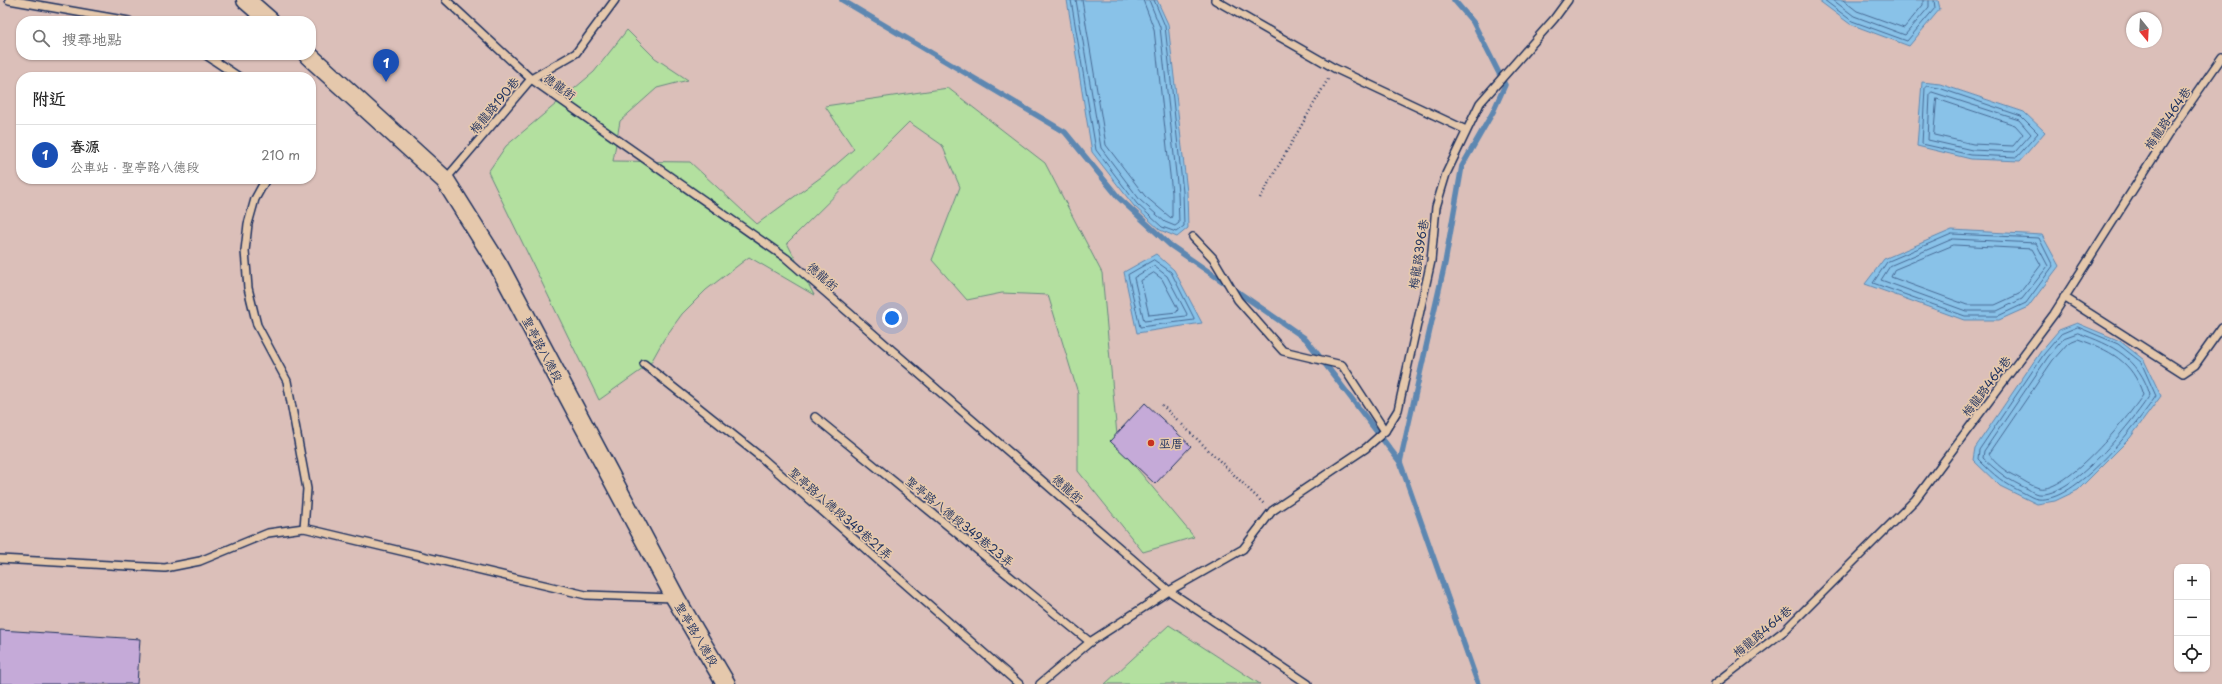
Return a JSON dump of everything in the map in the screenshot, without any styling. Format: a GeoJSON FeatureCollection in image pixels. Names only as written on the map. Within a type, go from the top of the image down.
{"type":"FeatureCollection","features":[{"type":"Feature","properties":{"kind":"street"},"geometry":{"type":"LineString","coordinates":[[246,0],[264,16]]}},
{"type":"Feature","properties":{"kind":"street","name":"聖亭路八德段"},"geometry":{"type":"LineString","coordinates":[[314,60],[396,133],[445,180],[499,266],[676,598],[726,684]]}},
{"type":"Feature","properties":{"kind":"lane"},"geometry":{"type":"LineString","coordinates":[[9,0],[100,16]]}},
{"type":"Feature","properties":{"kind":"lane","name":"德龍街"},"geometry":{"type":"LineString","coordinates":[[446,0],[531,79],[786,258],[1169,591],[1308,684]]}},
{"type":"Feature","properties":{"kind":"lane","name":"梅龍路190巷"},"geometry":{"type":"LineString","coordinates":[[445,180],[531,79],[576,53],[615,0]]}},
{"type":"Feature","properties":{"kind":"lane"},"geometry":{"type":"LineString","coordinates":[[1215,0],[1334,68],[1466,130]]}},
{"type":"Feature","properties":{"kind":"lane","name":"梅龍路396巷"},"geometry":{"type":"LineString","coordinates":[[1040,684],[1090,642],[1169,591],[1243,549],[1272,511],[1366,448],[1385,431],[1398,410],[1431,261],[1436,207],[1446,174],[1466,130],[1480,104],[1554,19],[1568,0]]}},
{"type":"Feature","properties":{"kind":"lane","name":"梅龍路464巷"},"geometry":{"type":"LineString","coordinates":[[1715,684],[1784,631],[1915,500],[2064,297],[2167,136],[2222,57]]}},
{"type":"Feature","properties":{"kind":"lane"},"geometry":{"type":"LineString","coordinates":[[214,60],[232,72]]}},
{"type":"Feature","properties":{"kind":"lane"},"geometry":{"type":"LineString","coordinates":[[263,184],[255,199],[248,224],[245,251],[248,288],[257,324],[287,381],[307,489],[304,528]]}},
{"type":"Feature","properties":{"kind":"lane"},"geometry":{"type":"LineString","coordinates":[[1193,237],[1213,258],[1238,300],[1282,351],[1342,365],[1385,431]]}},
{"type":"Feature","properties":{"kind":"lane"},"geometry":{"type":"LineString","coordinates":[[2064,297],[2183,373],[2195,365],[2222,327]]}},
{"type":"Feature","properties":{"kind":"lane","name":"聖亭路八德段349巷21弄"},"geometry":{"type":"LineString","coordinates":[[644,364],[762,458],[1019,684]]}},
{"type":"Feature","properties":{"kind":"lane","name":"聖亭路八德段349巷23弄"},"geometry":{"type":"LineString","coordinates":[[815,417],[1090,642]]}},
{"type":"Feature","properties":{"kind":"lane"},"geometry":{"type":"LineString","coordinates":[[0,558],[165,568],[200,561],[268,533],[304,528],[586,595],[676,598]]}},
{"type":"Feature","properties":{"kind":"path"},"geometry":{"type":"LineString","coordinates":[[1260,198],[1334,68]]}},
{"type":"Feature","properties":{"kind":"path"},"geometry":{"type":"LineString","coordinates":[[1162,406],[1272,511]]}},
{"type":"Feature","properties":{"kind":"green space"},"geometry":{"type":"Polygon","coordinates":[[[627,30],[655,58],[688,80],[657,88],[620,121],[613,161],[690,162],[757,224],[824,175],[854,149],[825,106],[948,88],[1045,163],[1102,273],[1118,446],[1194,537],[1143,552],[1078,471],[1078,393],[1048,295],[1002,293],[967,300],[932,260],[960,187],[942,145],[909,122],[787,243],[814,295],[749,257],[706,290],[682,314],[664,339],[650,364],[599,400],[488,172],[506,146],[594,72],[627,30]]]}},
{"type":"Feature","properties":{"kind":"green space"},"geometry":{"type":"Polygon","coordinates":[[[1169,625],[1260,684],[1105,684],[1169,625]]]}},
{"type":"Feature","properties":{"kind":"water"},"geometry":{"type":"Polygon","coordinates":[[[1067,0],[1157,0],[1168,24],[1187,192],[1188,228],[1177,237],[1160,230],[1134,206],[1092,152],[1067,0]]]}},
{"type":"Feature","properties":{"kind":"water"},"geometry":{"type":"Polygon","coordinates":[[[1818,0],[1938,0],[1940,9],[1909,46],[1850,24],[1818,0]]]}},
{"type":"Feature","properties":{"kind":"water"},"geometry":{"type":"Polygon","coordinates":[[[1922,82],[1940,84],[2024,112],[2045,132],[2020,161],[1971,159],[1917,146],[1922,82]]]}},
{"type":"Feature","properties":{"kind":"water"},"geometry":{"type":"Polygon","coordinates":[[[1952,230],[2042,235],[2059,266],[2028,307],[1999,320],[1964,320],[1865,284],[1884,259],[1952,230]]]}},
{"type":"Feature","properties":{"kind":"water"},"geometry":{"type":"Polygon","coordinates":[[[1156,254],[1174,270],[1202,323],[1137,333],[1124,272],[1156,254]]]}},
{"type":"Feature","properties":{"kind":"water"},"geometry":{"type":"Polygon","coordinates":[[[2077,323],[2120,341],[2144,360],[2161,396],[2130,438],[2078,490],[2055,501],[2037,504],[2000,486],[1973,460],[1975,448],[2041,351],[2059,330],[2077,323]]]}},
{"type":"Feature","properties":{"kind":"building","name":"巫厝"},"geometry":{"type":"Polygon","coordinates":[[[1145,403],[1191,446],[1155,484],[1110,441],[1145,403]]]}},
{"type":"Feature","properties":{"kind":"building"},"geometry":{"type":"Polygon","coordinates":[[[0,630],[140,639],[137,684],[0,684],[0,630]]]}},
{"type":"Feature","properties":{"kind":"waterway"},"geometry":{"type":"LineString","coordinates":[[842,0],[1065,132],[1119,198],[1170,245],[1306,339],[1400,462],[1478,684]]}},
{"type":"Feature","properties":{"kind":"waterway"},"geometry":{"type":"LineString","coordinates":[[1400,462],[1445,263],[1462,166],[1493,112],[1505,85],[1473,22],[1454,0]]}},
{"type":"Feature","properties":{"kind":"place","name":"春源"},"geometry":{"type":"Point","coordinates":[386,82]}},
{"type":"Feature","properties":{"kind":"place","name":"巫厝"},"geometry":{"type":"Point","coordinates":[1151,443]}}]}
